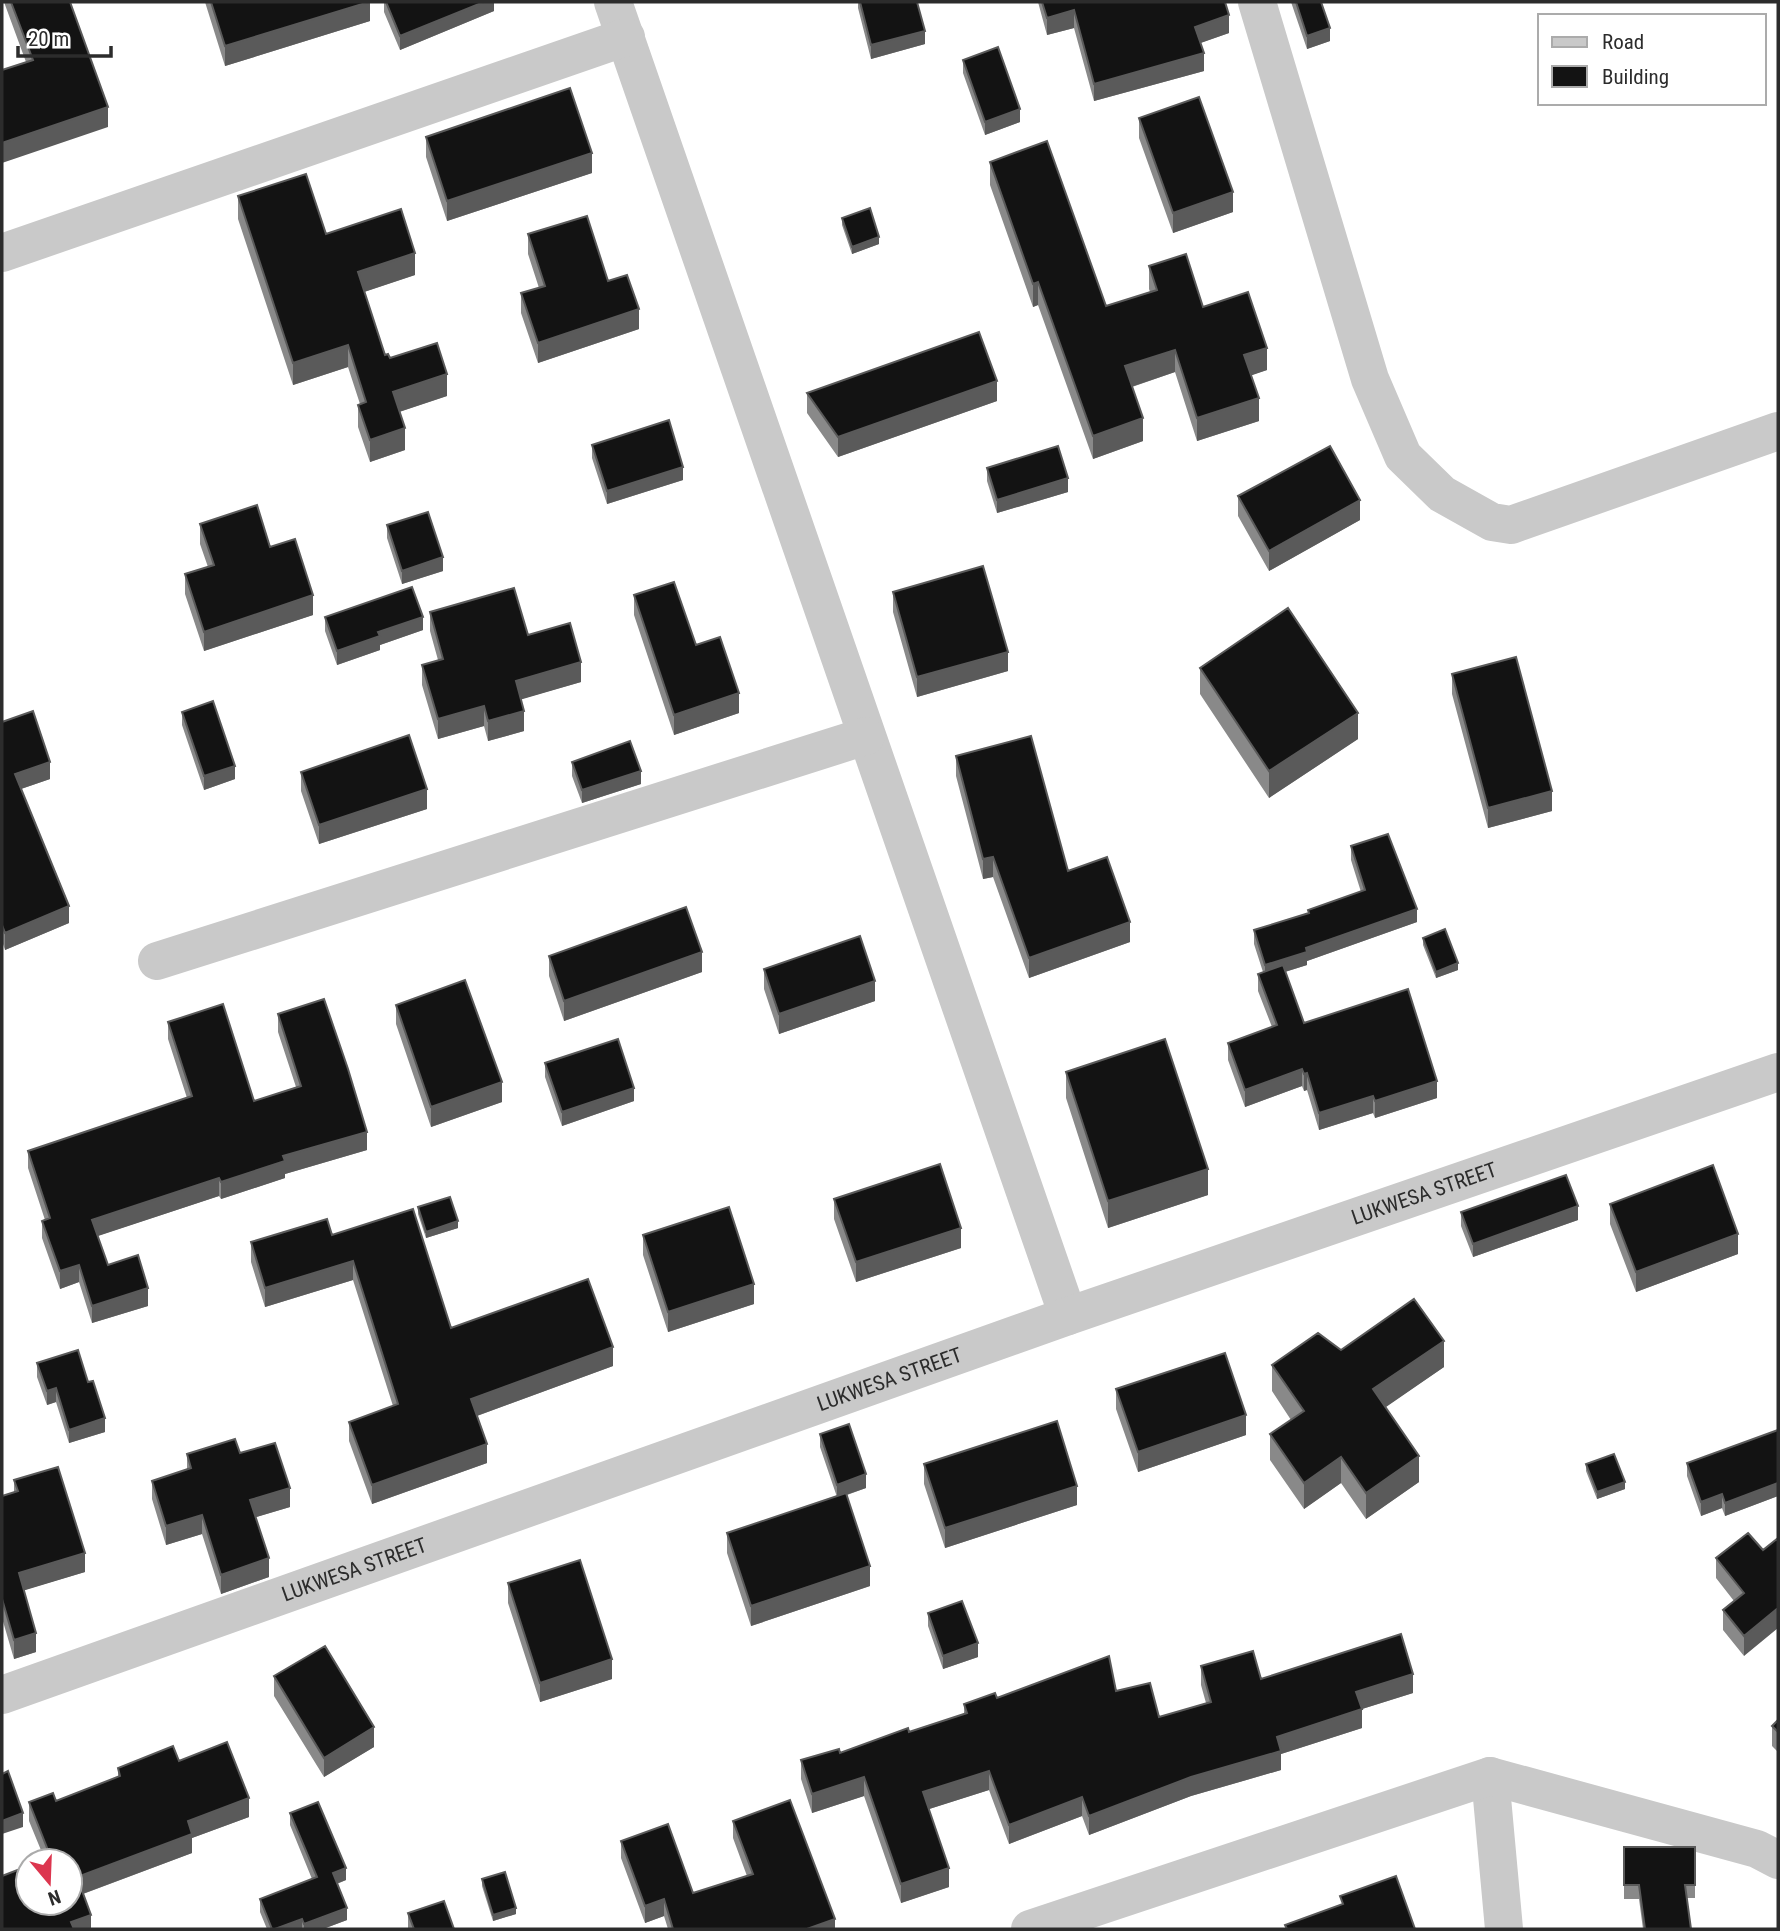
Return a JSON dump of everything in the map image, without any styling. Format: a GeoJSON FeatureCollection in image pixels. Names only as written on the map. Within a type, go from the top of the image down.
{"type":"FeatureCollection","features":[{"type":"Feature","properties":{"kind":"street"},"geometry":{"type":"LineString","coordinates":[[613,2],[1068,1316]]}},
{"type":"Feature","properties":{"kind":"street"},"geometry":{"type":"LineString","coordinates":[[1257,2],[1370,379],[1403,456],[1442,494],[1492,522],[1511,525],[1778,431]]}},
{"type":"Feature","properties":{"kind":"street"},"geometry":{"type":"LineString","coordinates":[[2,253],[626,37]]}},
{"type":"Feature","properties":{"kind":"street"},"geometry":{"type":"LineString","coordinates":[[157,961],[866,736]]}},
{"type":"Feature","properties":{"kind":"street","name":"LUKWESA STREET"},"geometry":{"type":"LineString","coordinates":[[2,1695],[1068,1316],[1778,1072]]}},
{"type":"Feature","properties":{"kind":"street"},"geometry":{"type":"LineString","coordinates":[[1030,1929],[1490,1776],[1757,1849],[1778,1860]]}},
{"type":"Feature","properties":{"kind":"street"},"geometry":{"type":"LineString","coordinates":[[1490,1776],[1504,1929]]}},
{"type":"Feature","properties":{"kind":"building"},"geometry":{"type":"Polygon","coordinates":[[[11,2],[70,2],[108,107],[2,143],[2,70],[33,60],[11,2]]]}},
{"type":"Feature","properties":{"kind":"building"},"geometry":{"type":"Polygon","coordinates":[[[211,2],[369,2],[225,46],[211,2]]]}},
{"type":"Feature","properties":{"kind":"building"},"geometry":{"type":"Polygon","coordinates":[[[386,2],[484,2],[400,36],[386,2]]]}},
{"type":"Feature","properties":{"kind":"building"},"geometry":{"type":"Polygon","coordinates":[[[860,2],[917,2],[925,31],[871,45],[860,2]]]}},
{"type":"Feature","properties":{"kind":"building"},"geometry":{"type":"Polygon","coordinates":[[[1042,2],[1225,2],[1229,15],[1195,27],[1204,53],[1094,84],[1074,10],[1047,18],[1042,2]]]}},
{"type":"Feature","properties":{"kind":"building"},"geometry":{"type":"Polygon","coordinates":[[[1296,2],[1321,2],[1330,28],[1307,36],[1296,2]]]}},
{"type":"Feature","properties":{"kind":"building"},"geometry":{"type":"Polygon","coordinates":[[[998,47],[1020,109],[985,122],[963,60],[998,47]]]}},
{"type":"Feature","properties":{"kind":"building"},"geometry":{"type":"Polygon","coordinates":[[[570,88],[592,153],[447,201],[426,137],[570,88]]]}},
{"type":"Feature","properties":{"kind":"building"},"geometry":{"type":"Polygon","coordinates":[[[1199,97],[1233,192],[1173,213],[1139,118],[1199,97]]]}},
{"type":"Feature","properties":{"kind":"building"},"geometry":{"type":"Polygon","coordinates":[[[1047,141],[1106,306],[1157,290],[1149,266],[1186,254],[1203,307],[1248,292],[1267,348],[1244,355],[1259,398],[1197,418],[1175,350],[1125,366],[1143,418],[1093,436],[1038,282],[1033,284],[990,162],[1047,141]]]}},
{"type":"Feature","properties":{"kind":"building"},"geometry":{"type":"Polygon","coordinates":[[[306,174],[326,234],[401,209],[415,253],[358,272],[385,355],[388,354],[390,358],[437,343],[447,374],[393,392],[405,428],[370,440],[358,405],[366,402],[348,345],[293,363],[238,196],[306,174]]]}},
{"type":"Feature","properties":{"kind":"building"},"geometry":{"type":"Polygon","coordinates":[[[870,208],[879,237],[852,247],[842,218],[870,208]]]}},
{"type":"Feature","properties":{"kind":"building"},"geometry":{"type":"Polygon","coordinates":[[[587,216],[608,281],[627,275],[639,309],[538,343],[521,293],[545,286],[528,234],[587,216]]]}},
{"type":"Feature","properties":{"kind":"building"},"geometry":{"type":"Polygon","coordinates":[[[979,332],[997,381],[838,437],[807,393],[979,332]]]}},
{"type":"Feature","properties":{"kind":"building"},"geometry":{"type":"Polygon","coordinates":[[[669,420],[683,467],[607,491],[592,445],[669,420]]]}},
{"type":"Feature","properties":{"kind":"building"},"geometry":{"type":"Polygon","coordinates":[[[1058,446],[1068,478],[997,500],[987,468],[1058,446]]]}},
{"type":"Feature","properties":{"kind":"building"},"geometry":{"type":"Polygon","coordinates":[[[1330,446],[1360,500],[1269,551],[1238,496],[1330,446]]]}},
{"type":"Feature","properties":{"kind":"building"},"geometry":{"type":"Polygon","coordinates":[[[257,505],[270,547],[295,539],[313,595],[204,632],[185,574],[214,565],[200,524],[257,505]]]}},
{"type":"Feature","properties":{"kind":"building"},"geometry":{"type":"Polygon","coordinates":[[[428,512],[443,557],[402,571],[387,525],[428,512]]]}},
{"type":"Feature","properties":{"kind":"building"},"geometry":{"type":"Polygon","coordinates":[[[983,566],[1008,652],[917,677],[893,592],[983,566]]]}},
{"type":"Feature","properties":{"kind":"building"},"geometry":{"type":"Polygon","coordinates":[[[674,582],[696,645],[720,637],[739,693],[674,715],[634,595],[674,582]]]}},
{"type":"Feature","properties":{"kind":"building"},"geometry":{"type":"Polygon","coordinates":[[[412,587],[423,617],[378,632],[380,636],[337,651],[325,617],[412,587]]]}},
{"type":"Feature","properties":{"kind":"building"},"geometry":{"type":"Polygon","coordinates":[[[514,588],[528,635],[570,623],[581,662],[516,681],[524,711],[488,721],[484,706],[438,719],[422,665],[443,659],[430,612],[514,588]]]}},
{"type":"Feature","properties":{"kind":"building"},"geometry":{"type":"Polygon","coordinates":[[[1288,608],[1358,713],[1269,771],[1200,668],[1288,608]]]}},
{"type":"Feature","properties":{"kind":"building"},"geometry":{"type":"Polygon","coordinates":[[[1516,657],[1552,791],[1488,808],[1452,674],[1516,657]]]}},
{"type":"Feature","properties":{"kind":"building"},"geometry":{"type":"Polygon","coordinates":[[[213,701],[235,766],[204,776],[182,712],[213,701]]]}},
{"type":"Feature","properties":{"kind":"building"},"geometry":{"type":"Polygon","coordinates":[[[33,711],[50,762],[15,774],[69,906],[5,933],[2,925],[2,722],[33,711]]]}},
{"type":"Feature","properties":{"kind":"building"},"geometry":{"type":"Polygon","coordinates":[[[409,735],[427,789],[319,825],[301,772],[409,735]]]}},
{"type":"Feature","properties":{"kind":"building"},"geometry":{"type":"Polygon","coordinates":[[[1031,736],[1068,871],[1107,857],[1130,922],[1029,958],[993,857],[983,859],[956,756],[1031,736]]]}},
{"type":"Feature","properties":{"kind":"building"},"geometry":{"type":"Polygon","coordinates":[[[630,741],[641,771],[582,790],[572,762],[630,741]]]}},
{"type":"Feature","properties":{"kind":"building"},"geometry":{"type":"Polygon","coordinates":[[[1388,834],[1417,909],[1306,948],[1307,952],[1265,965],[1254,930],[1309,913],[1308,910],[1365,890],[1351,846],[1388,834]]]}},
{"type":"Feature","properties":{"kind":"building"},"geometry":{"type":"Polygon","coordinates":[[[686,907],[702,952],[564,1001],[549,956],[686,907]]]}},
{"type":"Feature","properties":{"kind":"building"},"geometry":{"type":"Polygon","coordinates":[[[1445,929],[1458,963],[1436,972],[1423,938],[1445,929]]]}},
{"type":"Feature","properties":{"kind":"building"},"geometry":{"type":"Polygon","coordinates":[[[860,936],[875,981],[779,1014],[764,969],[860,936]]]}},
{"type":"Feature","properties":{"kind":"building"},"geometry":{"type":"Polygon","coordinates":[[[1283,965],[1304,1023],[1408,989],[1437,1081],[1375,1101],[1373,1096],[1319,1113],[1307,1073],[1304,1074],[1302,1069],[1245,1090],[1228,1043],[1277,1025],[1258,974],[1283,965]]]}},
{"type":"Feature","properties":{"kind":"building"},"geometry":{"type":"Polygon","coordinates":[[[465,980],[502,1082],[431,1107],[396,1005],[465,980]]]}},
{"type":"Feature","properties":{"kind":"building"},"geometry":{"type":"Polygon","coordinates":[[[324,999],[367,1132],[283,1156],[285,1161],[221,1182],[219,1178],[92,1220],[108,1265],[138,1255],[148,1288],[92,1306],[79,1265],[60,1271],[42,1221],[50,1218],[28,1151],[192,1096],[168,1022],[223,1004],[254,1101],[301,1086],[278,1014],[324,999]]]}},
{"type":"Feature","properties":{"kind":"building"},"geometry":{"type":"Polygon","coordinates":[[[618,1039],[634,1088],[562,1112],[545,1063],[618,1039]]]}},
{"type":"Feature","properties":{"kind":"building"},"geometry":{"type":"Polygon","coordinates":[[[1165,1039],[1208,1169],[1108,1201],[1066,1072],[1165,1039]]]}},
{"type":"Feature","properties":{"kind":"building"},"geometry":{"type":"Polygon","coordinates":[[[940,1164],[961,1228],[856,1262],[834,1199],[940,1164]]]}},
{"type":"Feature","properties":{"kind":"building"},"geometry":{"type":"Polygon","coordinates":[[[1713,1165],[1738,1234],[1636,1272],[1610,1204],[1713,1165]]]}},
{"type":"Feature","properties":{"kind":"building"},"geometry":{"type":"Polygon","coordinates":[[[1566,1175],[1578,1206],[1473,1244],[1461,1212],[1566,1175]]]}},
{"type":"Feature","properties":{"kind":"building"},"geometry":{"type":"Polygon","coordinates":[[[450,1197],[458,1221],[426,1232],[418,1207],[450,1197]]]}},
{"type":"Feature","properties":{"kind":"building"},"geometry":{"type":"Polygon","coordinates":[[[729,1207],[754,1284],[668,1312],[643,1235],[729,1207]]]}},
{"type":"Feature","properties":{"kind":"building"},"geometry":{"type":"Polygon","coordinates":[[[413,1209],[451,1328],[588,1279],[613,1347],[471,1399],[487,1444],[372,1485],[349,1422],[398,1404],[353,1261],[265,1288],[251,1242],[327,1219],[332,1235],[413,1209]]]}},
{"type":"Feature","properties":{"kind":"building"},"geometry":{"type":"Polygon","coordinates":[[[1414,1299],[1444,1341],[1373,1389],[1419,1456],[1366,1493],[1341,1457],[1304,1483],[1270,1434],[1304,1411],[1272,1365],[1318,1333],[1341,1350],[1414,1299]]]}},
{"type":"Feature","properties":{"kind":"building"},"geometry":{"type":"Polygon","coordinates":[[[78,1350],[88,1382],[93,1381],[105,1418],[69,1430],[56,1388],[47,1391],[37,1363],[78,1350]]]}},
{"type":"Feature","properties":{"kind":"building"},"geometry":{"type":"Polygon","coordinates":[[[1225,1353],[1246,1415],[1138,1452],[1116,1389],[1225,1353]]]}},
{"type":"Feature","properties":{"kind":"building"},"geometry":{"type":"Polygon","coordinates":[[[1057,1421],[1077,1486],[945,1528],[924,1464],[1057,1421]]]}},
{"type":"Feature","properties":{"kind":"building"},"geometry":{"type":"Polygon","coordinates":[[[849,1424],[866,1474],[837,1485],[820,1434],[849,1424]]]}},
{"type":"Feature","properties":{"kind":"building"},"geometry":{"type":"Polygon","coordinates":[[[1778,1430],[1778,1483],[1725,1503],[1722,1494],[1701,1502],[1687,1463],[1778,1430]]]}},
{"type":"Feature","properties":{"kind":"building"},"geometry":{"type":"Polygon","coordinates":[[[235,1439],[240,1453],[275,1443],[290,1488],[250,1500],[269,1558],[221,1575],[202,1515],[166,1526],[152,1481],[191,1468],[187,1454],[235,1439]]]}},
{"type":"Feature","properties":{"kind":"building"},"geometry":{"type":"Polygon","coordinates":[[[1614,1454],[1625,1482],[1597,1492],[1586,1464],[1614,1454]]]}},
{"type":"Feature","properties":{"kind":"building"},"geometry":{"type":"Polygon","coordinates":[[[58,1467],[85,1553],[19,1573],[36,1633],[14,1640],[2,1599],[2,1496],[18,1491],[14,1480],[58,1467]]]}},
{"type":"Feature","properties":{"kind":"building"},"geometry":{"type":"Polygon","coordinates":[[[846,1493],[870,1566],[751,1606],[727,1533],[846,1493]]]}},
{"type":"Feature","properties":{"kind":"building"},"geometry":{"type":"Polygon","coordinates":[[[1748,1533],[1763,1550],[1778,1538],[1778,1608],[1744,1636],[1723,1610],[1744,1593],[1716,1558],[1748,1533]]]}},
{"type":"Feature","properties":{"kind":"building"},"geometry":{"type":"Polygon","coordinates":[[[580,1560],[612,1659],[540,1683],[508,1583],[580,1560]]]}},
{"type":"Feature","properties":{"kind":"building"},"geometry":{"type":"Polygon","coordinates":[[[962,1601],[978,1643],[943,1656],[928,1613],[962,1601]]]}},
{"type":"Feature","properties":{"kind":"building"},"geometry":{"type":"Polygon","coordinates":[[[1401,1634],[1413,1674],[1356,1692],[1362,1709],[1277,1737],[1281,1751],[1191,1777],[1089,1816],[1082,1797],[1009,1825],[989,1771],[923,1792],[949,1868],[901,1884],[864,1777],[812,1794],[801,1760],[839,1749],[840,1753],[908,1728],[909,1732],[967,1713],[964,1704],[995,1693],[997,1698],[1109,1656],[1116,1691],[1150,1683],[1159,1717],[1211,1702],[1201,1666],[1253,1651],[1261,1679],[1401,1634]]]}},
{"type":"Feature","properties":{"kind":"building"},"geometry":{"type":"Polygon","coordinates":[[[325,1646],[374,1727],[324,1758],[274,1676],[325,1646]]]}},
{"type":"Feature","properties":{"kind":"building"},"geometry":{"type":"Polygon","coordinates":[[[1778,1720],[1778,1732],[1772,1726],[1778,1720]]]}},
{"type":"Feature","properties":{"kind":"building"},"geometry":{"type":"Polygon","coordinates":[[[227,1742],[249,1798],[188,1821],[192,1834],[84,1874],[84,1847],[47,1847],[29,1802],[53,1793],[56,1801],[120,1776],[118,1768],[173,1746],[179,1761],[227,1742]]]}},
{"type":"Feature","properties":{"kind":"building"},"geometry":{"type":"Polygon","coordinates":[[[8,1771],[23,1813],[2,1821],[2,1774],[8,1771]]]}},
{"type":"Feature","properties":{"kind":"building"},"geometry":{"type":"Polygon","coordinates":[[[790,1800],[835,1919],[807,1929],[673,1929],[664,1899],[645,1906],[621,1841],[668,1824],[693,1893],[753,1874],[733,1821],[790,1800]]]}},
{"type":"Feature","properties":{"kind":"building"},"geometry":{"type":"Polygon","coordinates":[[[318,1802],[346,1868],[333,1873],[347,1908],[304,1924],[302,1919],[272,1929],[260,1899],[317,1877],[290,1813],[318,1802]]]}},
{"type":"Feature","properties":{"kind":"building"},"geometry":{"type":"Polygon","coordinates":[[[1624,1847],[1695,1847],[1695,1885],[1685,1885],[1691,1929],[1645,1929],[1639,1885],[1624,1885],[1624,1847]]]}},
{"type":"Feature","properties":{"kind":"building"},"geometry":{"type":"Polygon","coordinates":[[[14,1871],[14,1917],[84,1917],[84,1896],[91,1915],[71,1922],[74,1929],[2,1929],[2,1876],[14,1871]]]}},
{"type":"Feature","properties":{"kind":"building"},"geometry":{"type":"Polygon","coordinates":[[[505,1872],[516,1908],[493,1915],[482,1879],[505,1872]]]}},
{"type":"Feature","properties":{"kind":"building"},"geometry":{"type":"Polygon","coordinates":[[[1396,1876],[1415,1929],[1287,1929],[1285,1925],[1343,1904],[1340,1896],[1396,1876]]]}},
{"type":"Feature","properties":{"kind":"building"},"geometry":{"type":"Polygon","coordinates":[[[444,1901],[454,1929],[414,1929],[408,1913],[444,1901]]]}}]}
